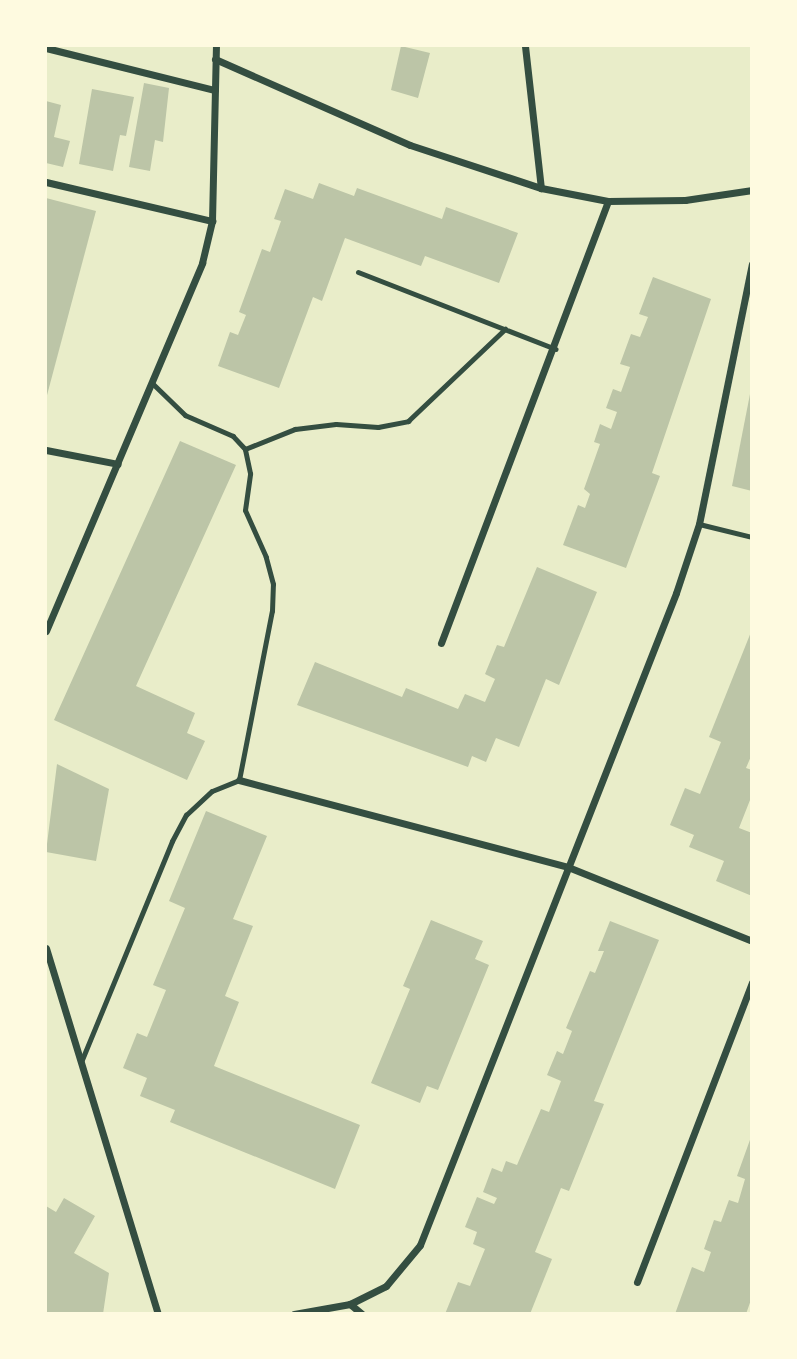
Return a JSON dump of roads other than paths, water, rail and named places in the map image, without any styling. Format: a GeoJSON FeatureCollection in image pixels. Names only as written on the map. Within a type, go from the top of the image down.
{"type":"FeatureCollection","features":[{"type":"Feature","properties":{"kind":"street"},"geometry":{"type":"LineString","coordinates":[[46,631],[202,264],[212,221],[216,46]]}},
{"type":"Feature","properties":{"kind":"street"},"geometry":{"type":"LineString","coordinates":[[525,46],[541,188]]}},
{"type":"Feature","properties":{"kind":"street"},"geometry":{"type":"LineString","coordinates":[[46,48],[215,90]]}},
{"type":"Feature","properties":{"kind":"street"},"geometry":{"type":"LineString","coordinates":[[215,59],[410,145],[541,188],[608,201],[685,200],[751,190]]}},
{"type":"Feature","properties":{"kind":"street"},"geometry":{"type":"LineString","coordinates":[[46,182],[212,221]]}},
{"type":"Feature","properties":{"kind":"street"},"geometry":{"type":"LineString","coordinates":[[441,643],[556,349],[608,201]]}},
{"type":"Feature","properties":{"kind":"street"},"geometry":{"type":"LineString","coordinates":[[294,1314],[350,1304],[386,1286],[420,1245],[699,524],[751,264]]}},
{"type":"Feature","properties":{"kind":"street"},"geometry":{"type":"LineString","coordinates":[[46,450],[118,464]]}},
{"type":"Feature","properties":{"kind":"street"},"geometry":{"type":"LineString","coordinates":[[239,780],[568,867],[751,941]]}},
{"type":"Feature","properties":{"kind":"street"},"geometry":{"type":"LineString","coordinates":[[46,948],[158,1314]]}},
{"type":"Feature","properties":{"kind":"street"},"geometry":{"type":"LineString","coordinates":[[637,1282],[751,982]]}},
{"type":"Feature","properties":{"kind":"street"},"geometry":{"type":"LineString","coordinates":[[350,1304],[362,1314]]}},
{"type":"Feature","properties":{"kind":"lane"},"geometry":{"type":"LineString","coordinates":[[359,272],[556,349]]}},
{"type":"Feature","properties":{"kind":"lane"},"geometry":{"type":"LineString","coordinates":[[245,449],[295,429],[336,424],[378,427],[408,421],[505,329]]}},
{"type":"Feature","properties":{"kind":"lane"},"geometry":{"type":"LineString","coordinates":[[80,1065],[172,841],[187,815],[212,791],[239,780],[272,611],[273,584],[245,510],[250,473],[245,449],[233,436],[185,415],[152,383]]}},
{"type":"Feature","properties":{"kind":"lane"},"geometry":{"type":"LineString","coordinates":[[699,524],[751,537]]}}]}
